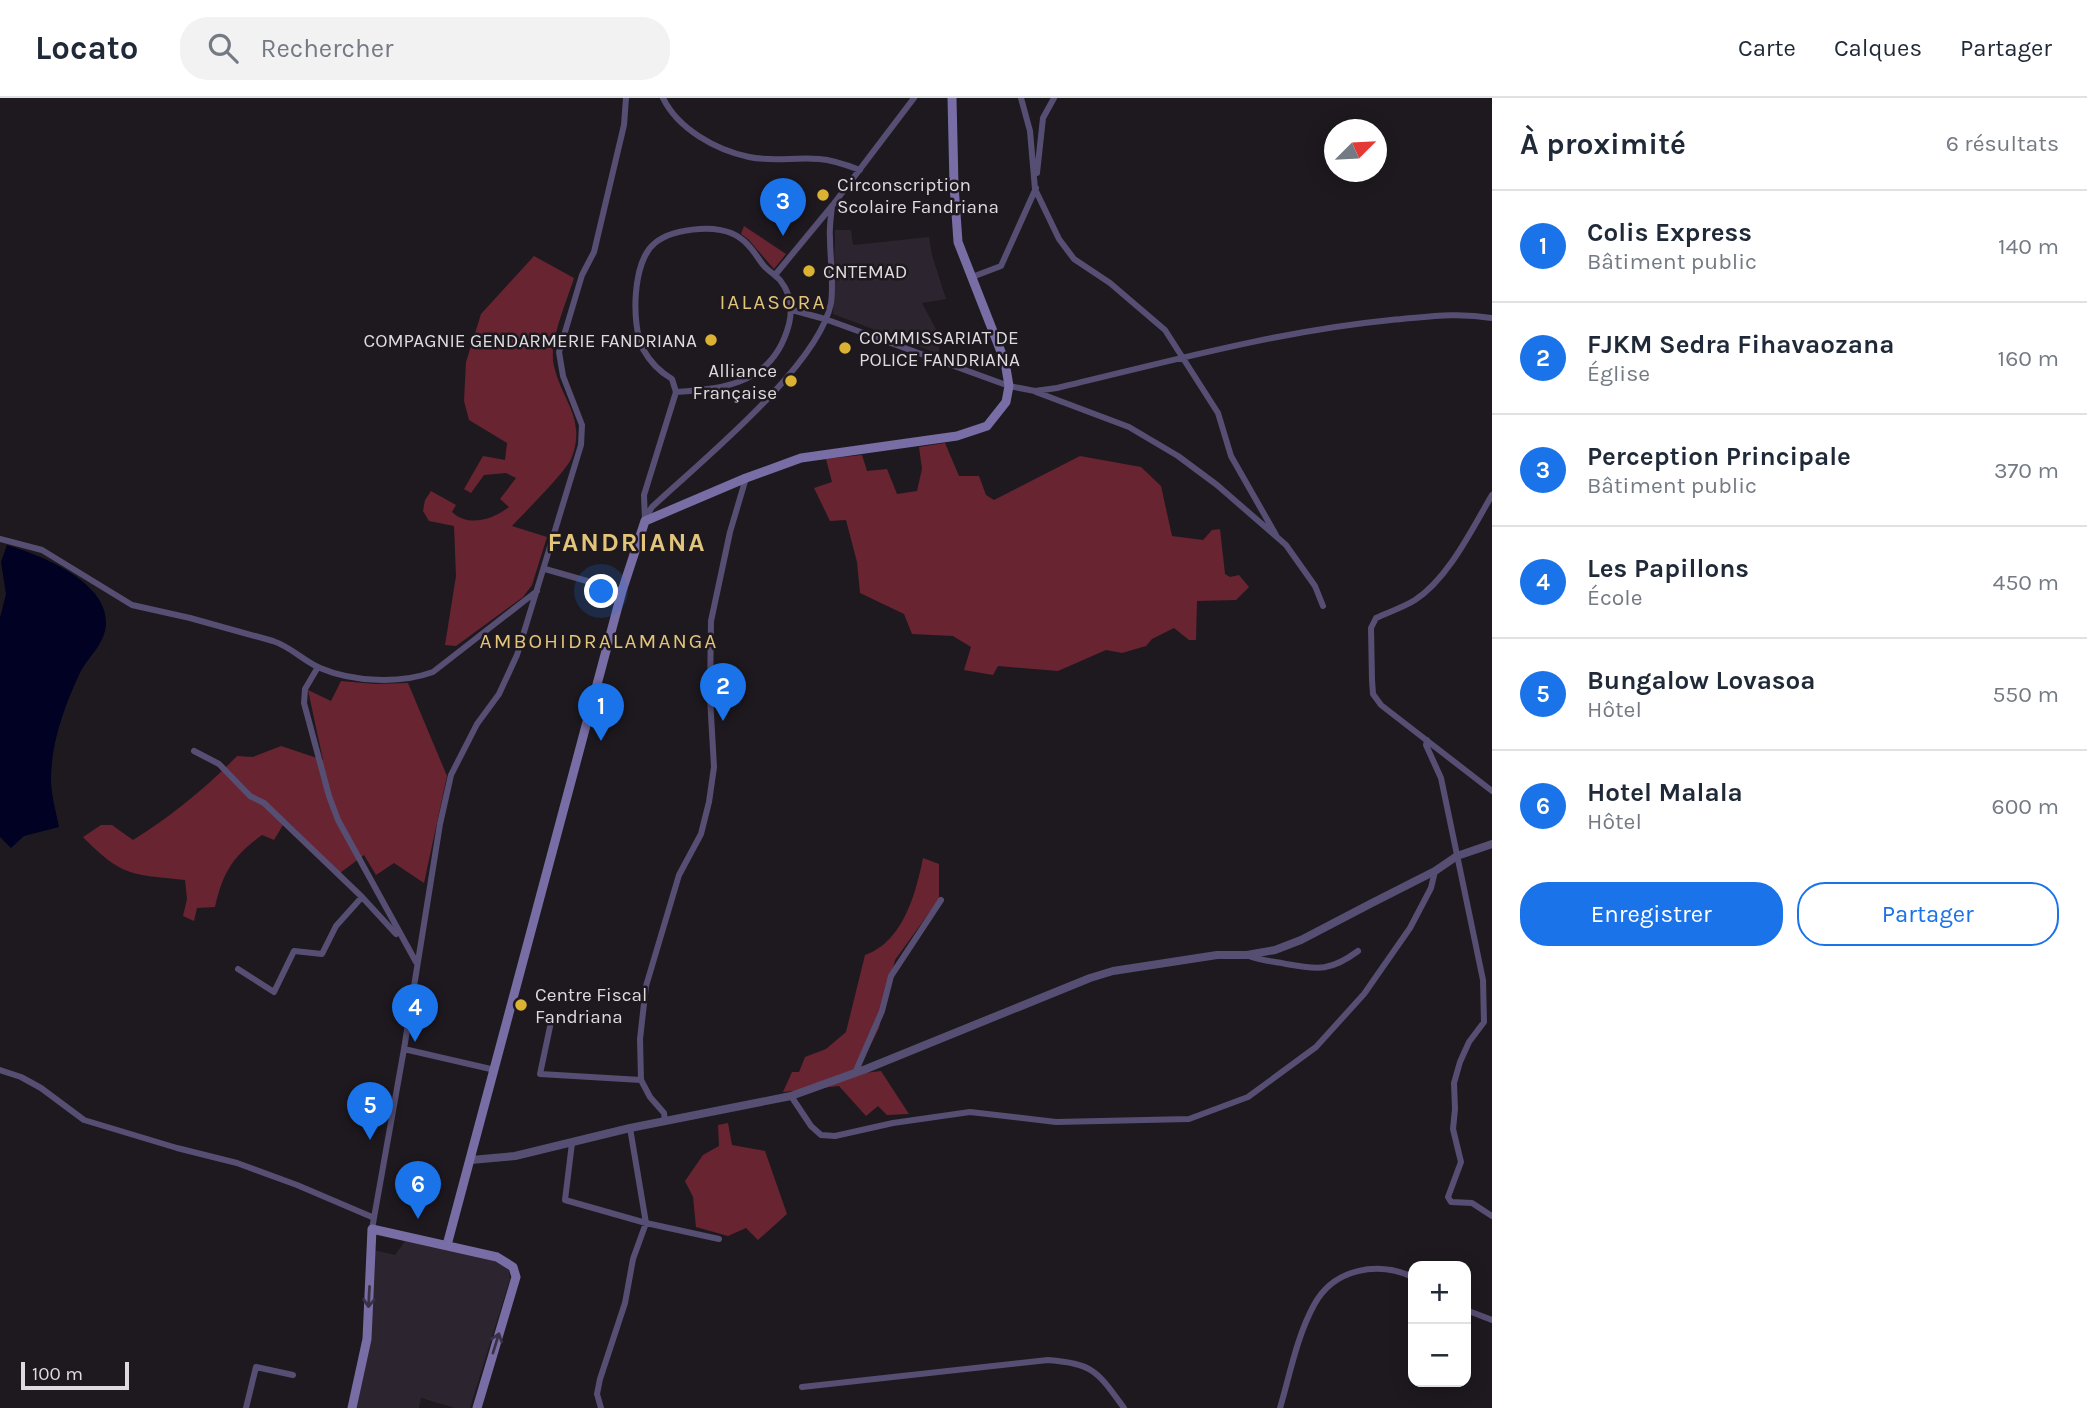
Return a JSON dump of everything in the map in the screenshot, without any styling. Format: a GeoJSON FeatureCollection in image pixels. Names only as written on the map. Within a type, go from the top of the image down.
{"type":"FeatureCollection","features":[{"type":"Feature","properties":{"kind":"main road"},"geometry":{"type":"LineString","coordinates":[[447,1245],[542,883],[622,591],[645,520],[801,458],[957,436],[987,426],[1006,402],[1009,386],[1005,362],[956,231],[952,98]]}},
{"type":"Feature","properties":{"kind":"main road"},"geometry":{"type":"LineString","coordinates":[[352,1408],[367,1339],[372,1229],[507,1261],[513,1267],[516,1277],[477,1408]]}},
{"type":"Feature","properties":{"kind":"street"},"geometry":{"type":"LineString","coordinates":[[372,1229],[440,824],[451,775],[477,724],[499,694],[517,655],[578,457],[582,434],[577,409],[563,376],[559,352],[582,275],[594,252],[624,125],[626,98]]}},
{"type":"Feature","properties":{"kind":"street"},"geometry":{"type":"LineString","coordinates":[[663,98],[674,116],[700,137],[726,150],[751,157],[819,159],[860,170]]}},
{"type":"Feature","properties":{"kind":"street"},"geometry":{"type":"LineString","coordinates":[[775,275],[832,206],[914,98]]}},
{"type":"Feature","properties":{"kind":"street"},"geometry":{"type":"LineString","coordinates":[[1021,98],[1030,131],[1035,189],[1059,239],[1074,259],[1111,283],[1165,330],[1218,413],[1231,456],[1276,535]]}},
{"type":"Feature","properties":{"kind":"street"},"geometry":{"type":"LineString","coordinates":[[972,277],[1001,265],[1035,189],[1043,118],[1054,98]]}},
{"type":"Feature","properties":{"kind":"street"},"geometry":{"type":"LineString","coordinates":[[645,520],[652,507],[766,401],[808,350],[831,302],[832,206]]}},
{"type":"Feature","properties":{"kind":"street"},"geometry":{"type":"LineString","coordinates":[[645,520],[644,495],[676,392],[672,379],[659,371],[642,348],[636,320],[636,290],[642,262],[654,243],[680,231],[705,228],[732,233],[754,249],[765,267],[787,291],[792,310],[776,356],[761,371],[729,385],[711,390],[676,392]]}},
{"type":"Feature","properties":{"kind":"street"},"geometry":{"type":"LineString","coordinates":[[792,310],[825,319],[1009,386],[1034,391],[1139,433],[1178,456],[1217,485],[1276,535],[1315,586],[1323,606]]}},
{"type":"Feature","properties":{"kind":"street"},"geometry":{"type":"LineString","coordinates":[[1034,391],[1353,324],[1463,314],[1492,318]]}},
{"type":"Feature","properties":{"kind":"street"},"geometry":{"type":"LineString","coordinates":[[665,1121],[664,1113],[650,1097],[641,1080],[640,1039],[646,986],[679,874],[701,834],[709,802],[713,766],[711,621],[730,533],[746,478]]}},
{"type":"Feature","properties":{"kind":"street"},"geometry":{"type":"LineString","coordinates":[[1492,495],[1449,566],[1432,587],[1415,601],[1376,618],[1371,628],[1373,694],[1381,705],[1492,791]]}},
{"type":"Feature","properties":{"kind":"street"},"geometry":{"type":"LineString","coordinates":[[0,539],[42,550],[132,606],[190,618],[273,641],[285,645],[318,667],[371,679],[422,676],[443,666],[467,644],[538,591]]}},
{"type":"Feature","properties":{"kind":"street"},"geometry":{"type":"LineString","coordinates":[[545,569],[622,591]]}},
{"type":"Feature","properties":{"kind":"street"},"geometry":{"type":"LineString","coordinates":[[318,667],[305,689],[304,703],[329,796],[338,820],[416,962]]}},
{"type":"Feature","properties":{"kind":"street"},"geometry":{"type":"LineString","coordinates":[[1427,740],[1426,745],[1441,778],[1483,980],[1484,1021],[1469,1042],[1454,1083],[1453,1129],[1461,1162],[1448,1197],[1451,1202],[1472,1203],[1492,1216]]}},
{"type":"Feature","properties":{"kind":"street"},"geometry":{"type":"LineString","coordinates":[[194,751],[219,764],[250,796],[264,803],[362,897],[402,940]]}},
{"type":"Feature","properties":{"kind":"street"},"geometry":{"type":"LineString","coordinates":[[471,1160],[515,1157],[630,1128],[791,1097],[855,1074],[1090,978],[1114,971],[1275,950],[1301,940],[1434,871],[1457,856],[1492,844]]}},
{"type":"Feature","properties":{"kind":"street"},"geometry":{"type":"LineString","coordinates":[[791,1097],[811,1126],[821,1135],[835,1136],[893,1123],[970,1112],[1056,1122],[1189,1119],[1248,1097],[1316,1048],[1364,994],[1410,928],[1431,888],[1434,871]]}},
{"type":"Feature","properties":{"kind":"street"},"geometry":{"type":"LineString","coordinates":[[238,969],[274,992],[294,951],[322,954],[336,926],[362,897]]}},
{"type":"Feature","properties":{"kind":"street"},"geometry":{"type":"LineString","coordinates":[[855,1074],[882,1012],[891,976],[941,900]]}},
{"type":"Feature","properties":{"kind":"street"},"geometry":{"type":"LineString","coordinates":[[1247,955],[1261,961],[1304,969],[1331,968],[1358,951]]}},
{"type":"Feature","properties":{"kind":"street"},"geometry":{"type":"LineString","coordinates":[[551,1022],[540,1073],[641,1080]]}},
{"type":"Feature","properties":{"kind":"street"},"geometry":{"type":"LineString","coordinates":[[404,1049],[495,1070]]}},
{"type":"Feature","properties":{"kind":"street"},"geometry":{"type":"LineString","coordinates":[[0,1070],[41,1088],[84,1120],[237,1163],[372,1217]]}},
{"type":"Feature","properties":{"kind":"street"},"geometry":{"type":"LineString","coordinates":[[601,1408],[597,1394],[600,1379],[625,1303],[633,1259],[646,1223],[630,1128]]}},
{"type":"Feature","properties":{"kind":"street"},"geometry":{"type":"LineString","coordinates":[[572,1143],[565,1200],[646,1223],[719,1238]]}},
{"type":"Feature","properties":{"kind":"street"},"geometry":{"type":"LineString","coordinates":[[1280,1408],[1305,1322],[1315,1302],[1331,1285],[1362,1268],[1393,1269],[1408,1275]]}},
{"type":"Feature","properties":{"kind":"street"},"geometry":{"type":"LineString","coordinates":[[1471,1312],[1492,1320]]}},
{"type":"Feature","properties":{"kind":"street"},"geometry":{"type":"LineString","coordinates":[[802,1387],[1048,1360],[1076,1362],[1095,1371],[1124,1408]]}},
{"type":"Feature","properties":{"kind":"street"},"geometry":{"type":"LineString","coordinates":[[246,1408],[256,1367],[293,1375]]}},
{"type":"Feature","properties":{"kind":"shaded area"},"geometry":{"type":"Polygon","coordinates":[[[744,226],[786,254],[774,269],[741,234],[744,226]]]}},
{"type":"Feature","properties":{"kind":"shaded area"},"geometry":{"type":"Polygon","coordinates":[[[835,230],[851,230],[853,245],[929,237],[946,299],[922,303],[939,335],[939,354],[833,314],[835,230]]]}},
{"type":"Feature","properties":{"kind":"shaded area"},"geometry":{"type":"Polygon","coordinates":[[[534,256],[574,278],[556,334],[553,357],[558,378],[575,420],[576,443],[572,457],[562,472],[512,526],[547,537],[532,585],[523,597],[456,646],[445,645],[456,576],[454,526],[429,521],[423,511],[425,500],[431,491],[456,505],[452,512],[459,517],[473,521],[496,515],[509,507],[500,499],[516,478],[506,473],[484,475],[471,493],[464,489],[483,456],[505,460],[507,443],[469,420],[464,401],[466,362],[481,314],[534,256]]]}},
{"type":"Feature","properties":{"kind":"shaded area"},"geometry":{"type":"Polygon","coordinates":[[[945,443],[959,476],[979,476],[986,495],[994,500],[1080,456],[1141,467],[1161,486],[1172,536],[1203,540],[1212,530],[1220,529],[1225,574],[1230,577],[1239,575],[1249,587],[1236,600],[1197,601],[1196,640],[1189,640],[1174,628],[1152,639],[1146,646],[1122,653],[1106,650],[1058,671],[998,666],[993,675],[964,670],[971,647],[953,636],[912,634],[904,614],[860,593],[857,562],[846,520],[830,521],[814,488],[832,482],[826,459],[862,455],[867,471],[887,469],[897,494],[917,491],[922,469],[919,447],[945,443]]]}},
{"type":"Feature","properties":{"kind":"shaded area"},"geometry":{"type":"Polygon","coordinates":[[[341,681],[408,683],[447,776],[424,883],[394,863],[376,875],[364,855],[340,873],[286,820],[274,840],[262,835],[236,858],[226,874],[215,907],[197,908],[194,921],[183,916],[187,899],[185,880],[139,874],[118,867],[83,837],[101,825],[112,825],[133,840],[187,801],[237,756],[253,757],[281,746],[323,760],[308,690],[331,701],[341,681]]]}},
{"type":"Feature","properties":{"kind":"shaded area"},"geometry":{"type":"Polygon","coordinates":[[[923,858],[939,864],[939,899],[895,960],[879,1028],[856,1074],[881,1071],[909,1114],[887,1115],[878,1106],[866,1116],[839,1086],[783,1092],[792,1072],[799,1072],[805,1057],[826,1049],[846,1032],[865,955],[878,949],[889,939],[906,915],[923,858]]]}},
{"type":"Feature","properties":{"kind":"shaded area"},"geometry":{"type":"Polygon","coordinates":[[[728,1123],[732,1145],[765,1151],[787,1214],[758,1240],[746,1228],[728,1236],[696,1227],[693,1197],[685,1181],[703,1155],[719,1146],[718,1125],[728,1123]]]}},
{"type":"Feature","properties":{"kind":"shaded area"},"geometry":{"type":"Polygon","coordinates":[[[405,1241],[501,1261],[509,1271],[510,1279],[470,1408],[455,1408],[421,1398],[419,1408],[352,1408],[366,1339],[374,1250],[395,1255],[405,1241]]]}},
{"type":"Feature","properties":{"kind":"water"},"geometry":{"type":"Polygon","coordinates":[[[7,545],[53,563],[84,583],[96,595],[104,609],[106,624],[99,645],[73,687],[56,739],[51,779],[59,827],[24,836],[11,848],[0,837],[0,618],[6,594],[1,562],[7,545]]]}},
{"type":"Feature","properties":{"kind":"place","name":"Circonscription Scolaire Fandriana"},"geometry":{"type":"Point","coordinates":[823,195]}},
{"type":"Feature","properties":{"kind":"place","name":"Perception Principale"},"geometry":{"type":"Point","coordinates":[783,236]}},
{"type":"Feature","properties":{"kind":"place","name":"CNTEMAD"},"geometry":{"type":"Point","coordinates":[809,271]}},
{"type":"Feature","properties":{"kind":"place","name":"COMPAGNIE GENDARMERIE FANDRIANA"},"geometry":{"type":"Point","coordinates":[711,340]}},
{"type":"Feature","properties":{"kind":"place","name":"COMMISSARIAT DE POLICE FANDRIANA"},"geometry":{"type":"Point","coordinates":[845,348]}},
{"type":"Feature","properties":{"kind":"place","name":"Alliance Française"},"geometry":{"type":"Point","coordinates":[791,381]}},
{"type":"Feature","properties":{"kind":"place","name":"FJKM Sedra Fihavaozana"},"geometry":{"type":"Point","coordinates":[723,721]}},
{"type":"Feature","properties":{"kind":"place","name":"Colis Express"},"geometry":{"type":"Point","coordinates":[601,741]}},
{"type":"Feature","properties":{"kind":"place","name":"Centre Fiscal Fandriana"},"geometry":{"type":"Point","coordinates":[521,1005]}},
{"type":"Feature","properties":{"kind":"place","name":"Les Papillons"},"geometry":{"type":"Point","coordinates":[415,1042]}},
{"type":"Feature","properties":{"kind":"place","name":"Bungalow Lovasoa"},"geometry":{"type":"Point","coordinates":[370,1140]}},
{"type":"Feature","properties":{"kind":"place","name":"Hotel Malala"},"geometry":{"type":"Point","coordinates":[418,1219]}},
{"type":"Feature","properties":{"kind":"district","name":"IALASORA"},"geometry":{"type":"Point","coordinates":[773,302]}},
{"type":"Feature","properties":{"kind":"district","name":"FANDRIANA"},"geometry":{"type":"Point","coordinates":[627,542]}},
{"type":"Feature","properties":{"kind":"district","name":"AMBOHIDRALAMANGA"},"geometry":{"type":"Point","coordinates":[599,641]}}]}
